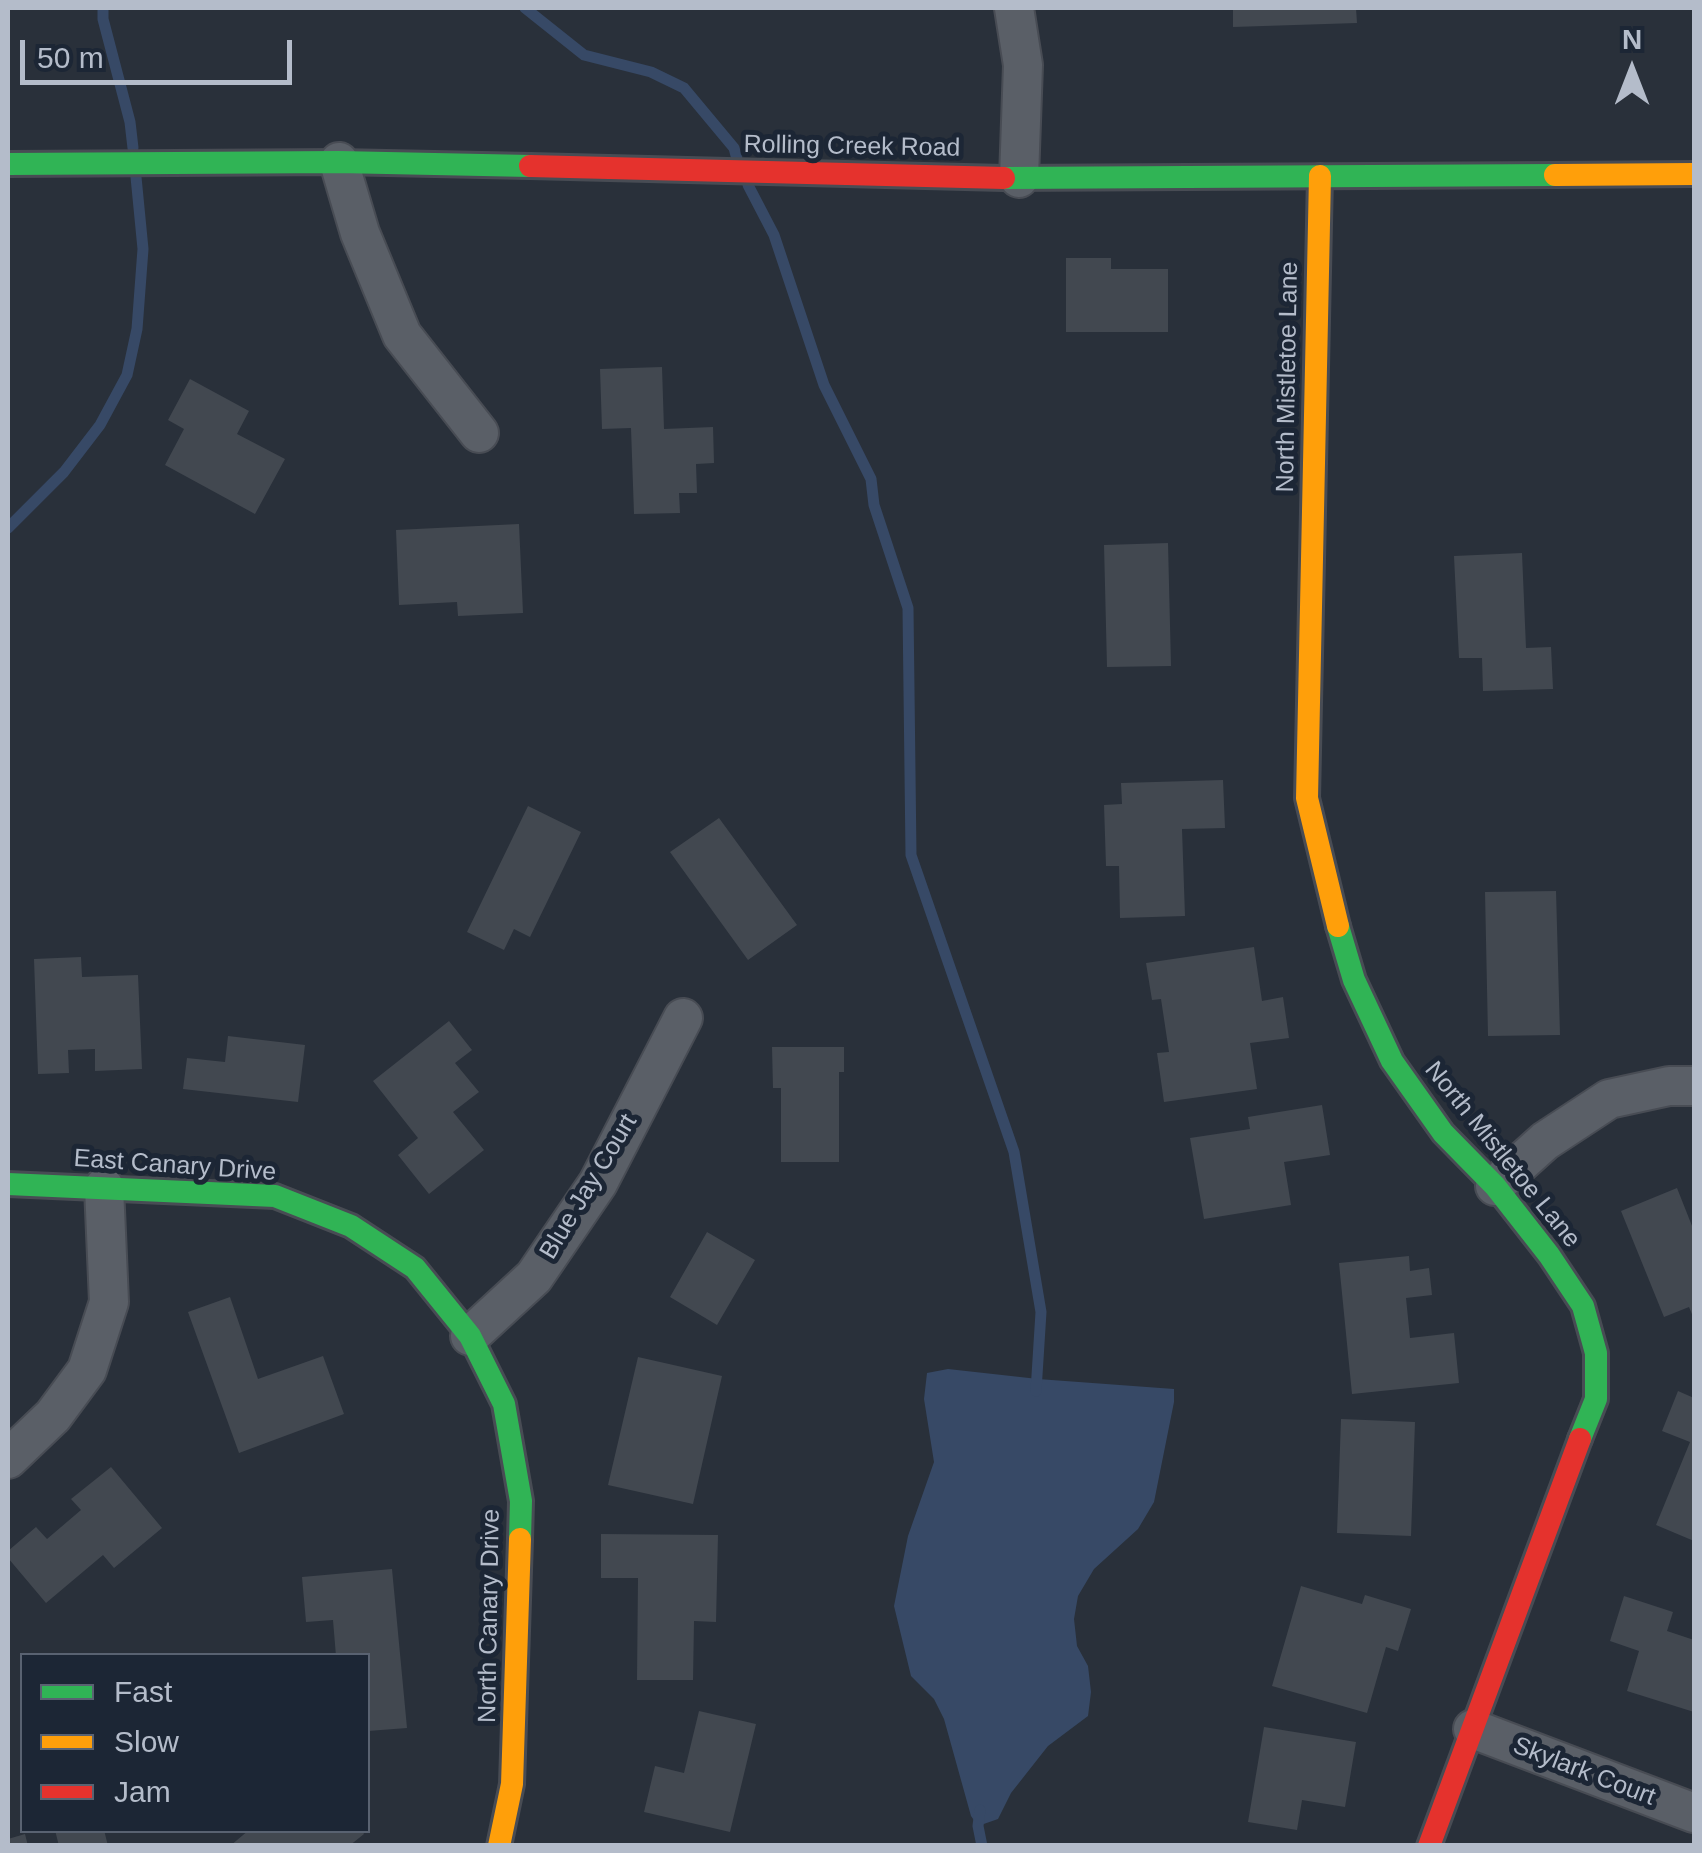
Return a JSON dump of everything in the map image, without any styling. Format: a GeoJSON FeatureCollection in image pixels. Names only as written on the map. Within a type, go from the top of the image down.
{"type":"FeatureCollection","features":[{"type":"Feature","properties":{"kind":"street"},"geometry":{"type":"LineString","coordinates":[[1014,8],[1023,65],[1019,178]]}},
{"type":"Feature","properties":{"kind":"street"},"geometry":{"type":"LineString","coordinates":[[339,162],[360,234],[402,335],[479,433]]}},
{"type":"Feature","properties":{"kind":"street","name":"Rolling Creek Road"},"geometry":{"type":"LineString","coordinates":[[8,164],[339,162],[1019,178],[1694,174]]}},
{"type":"Feature","properties":{"kind":"street","name":"North Mistletoe Lane"},"geometry":{"type":"LineString","coordinates":[[1320,176],[1307,798],[1354,980],[1392,1060],[1443,1133],[1495,1186],[1584,1306],[1596,1352],[1596,1399],[1428,1846]]}},
{"type":"Feature","properties":{"kind":"street","name":"Blue Jay Court"},"geometry":{"type":"LineString","coordinates":[[470,1336],[534,1277],[598,1183],[683,1018]]}},
{"type":"Feature","properties":{"kind":"street"},"geometry":{"type":"LineString","coordinates":[[1495,1186],[1545,1141],[1609,1099],[1669,1086],[1694,1086]]}},
{"type":"Feature","properties":{"kind":"street","name":"East Canary Drive"},"geometry":{"type":"LineString","coordinates":[[8,1184],[275,1196],[351,1226],[415,1268],[470,1336]]}},
{"type":"Feature","properties":{"kind":"street"},"geometry":{"type":"LineString","coordinates":[[8,1459],[53,1416],[88,1370],[109,1302],[104,1188]]}},
{"type":"Feature","properties":{"kind":"street","name":"North Canary Drive"},"geometry":{"type":"LineString","coordinates":[[470,1336],[504,1404],[521,1500],[512,1784],[499,1846]]}},
{"type":"Feature","properties":{"kind":"street","name":"Skylark Court"},"geometry":{"type":"LineString","coordinates":[[1473,1730],[1694,1812]]}},
{"type":"Feature","properties":{"kind":"water"},"geometry":{"type":"Polygon","coordinates":[[[948,1369],[1174,1389],[1154,1502],[1138,1529],[1094,1569],[1078,1596],[1074,1619],[1077,1646],[1088,1666],[1088,1716],[1048,1746],[1011,1793],[998,1819],[978,1826],[971,1816],[944,1719],[934,1699],[911,1676],[894,1606],[908,1536],[934,1462],[924,1399],[927,1373],[948,1369]]]}},
{"type":"Feature","properties":{"kind":"building"},"geometry":{"type":"Polygon","coordinates":[[[1233,8],[1356,8],[1357,23],[1233,27],[1233,8]]]}},
{"type":"Feature","properties":{"kind":"building"},"geometry":{"type":"Polygon","coordinates":[[[1066,258],[1111,258],[1111,269],[1168,269],[1168,332],[1066,332],[1066,258]]]}},
{"type":"Feature","properties":{"kind":"building"},"geometry":{"type":"Polygon","coordinates":[[[662,367],[664,429],[713,427],[714,463],[696,464],[697,493],[679,493],[680,513],[634,514],[631,428],[602,429],[600,369],[662,367]]]}},
{"type":"Feature","properties":{"kind":"building"},"geometry":{"type":"Polygon","coordinates":[[[190,379],[249,411],[237,434],[285,459],[255,514],[165,465],[184,429],[168,420],[190,379]]]}},
{"type":"Feature","properties":{"kind":"building"},"geometry":{"type":"Polygon","coordinates":[[[519,524],[523,613],[458,616],[457,602],[399,605],[396,530],[519,524]]]}},
{"type":"Feature","properties":{"kind":"building"},"geometry":{"type":"Polygon","coordinates":[[[1168,543],[1171,666],[1107,667],[1104,545],[1168,543]]]}},
{"type":"Feature","properties":{"kind":"building"},"geometry":{"type":"Polygon","coordinates":[[[1522,553],[1526,648],[1551,647],[1553,689],[1483,691],[1482,658],[1459,658],[1454,556],[1522,553]]]}},
{"type":"Feature","properties":{"kind":"building"},"geometry":{"type":"Polygon","coordinates":[[[1223,780],[1225,828],[1182,829],[1185,916],[1120,918],[1119,866],[1106,866],[1104,805],[1122,804],[1121,783],[1223,780]]]}},
{"type":"Feature","properties":{"kind":"building"},"geometry":{"type":"Polygon","coordinates":[[[528,806],[581,832],[530,937],[514,929],[504,950],[467,932],[528,806]]]}},
{"type":"Feature","properties":{"kind":"building"},"geometry":{"type":"Polygon","coordinates":[[[719,818],[797,925],[748,960],[670,852],[719,818]]]}},
{"type":"Feature","properties":{"kind":"building"},"geometry":{"type":"Polygon","coordinates":[[[1556,891],[1560,1035],[1488,1036],[1485,892],[1556,891]]]}},
{"type":"Feature","properties":{"kind":"building"},"geometry":{"type":"Polygon","coordinates":[[[1254,947],[1262,1001],[1283,997],[1289,1038],[1250,1043],[1257,1089],[1164,1102],[1157,1053],[1169,1052],[1161,999],[1152,1000],[1146,963],[1254,947]]]}},
{"type":"Feature","properties":{"kind":"building"},"geometry":{"type":"Polygon","coordinates":[[[81,957],[82,977],[138,975],[142,1069],[95,1071],[95,1049],[68,1050],[69,1073],[38,1074],[34,959],[81,957]]]}},
{"type":"Feature","properties":{"kind":"building"},"geometry":{"type":"Polygon","coordinates":[[[449,1021],[472,1050],[455,1063],[479,1092],[453,1112],[484,1150],[429,1194],[398,1155],[418,1138],[373,1081],[449,1021]]]}},
{"type":"Feature","properties":{"kind":"building"},"geometry":{"type":"Polygon","coordinates":[[[228,1036],[305,1045],[298,1102],[183,1089],[187,1058],[225,1062],[228,1036]]]}},
{"type":"Feature","properties":{"kind":"building"},"geometry":{"type":"Polygon","coordinates":[[[772,1047],[844,1047],[844,1072],[839,1072],[839,1162],[781,1162],[781,1088],[773,1088],[772,1047]]]}},
{"type":"Feature","properties":{"kind":"building"},"geometry":{"type":"Polygon","coordinates":[[[1322,1105],[1330,1155],[1284,1162],[1291,1205],[1204,1219],[1190,1138],[1250,1129],[1248,1117],[1322,1105]]]}},
{"type":"Feature","properties":{"kind":"building"},"geometry":{"type":"Polygon","coordinates":[[[1677,1188],[1694,1231],[1694,1319],[1689,1307],[1664,1317],[1621,1211],[1677,1188]]]}},
{"type":"Feature","properties":{"kind":"building"},"geometry":{"type":"Polygon","coordinates":[[[707,1232],[755,1260],[717,1325],[670,1297],[707,1232]]]}},
{"type":"Feature","properties":{"kind":"building"},"geometry":{"type":"Polygon","coordinates":[[[1409,1256],[1410,1271],[1429,1268],[1432,1295],[1406,1298],[1410,1338],[1454,1333],[1459,1383],[1352,1394],[1339,1263],[1409,1256]]]}},
{"type":"Feature","properties":{"kind":"building"},"geometry":{"type":"Polygon","coordinates":[[[230,1297],[258,1379],[323,1356],[344,1414],[239,1453],[188,1312],[230,1297]]]}},
{"type":"Feature","properties":{"kind":"building"},"geometry":{"type":"Polygon","coordinates":[[[638,1357],[722,1376],[693,1504],[608,1485],[638,1357]]]}},
{"type":"Feature","properties":{"kind":"building"},"geometry":{"type":"Polygon","coordinates":[[[1678,1391],[1694,1398],[1694,1541],[1656,1525],[1690,1442],[1662,1431],[1678,1391]]]}},
{"type":"Feature","properties":{"kind":"building"},"geometry":{"type":"Polygon","coordinates":[[[1341,1419],[1415,1422],[1411,1536],[1337,1533],[1341,1419]]]}},
{"type":"Feature","properties":{"kind":"building"},"geometry":{"type":"Polygon","coordinates":[[[111,1467],[162,1528],[114,1568],[103,1555],[46,1603],[8,1558],[8,1551],[36,1527],[47,1539],[81,1510],[71,1499],[111,1467]]]}},
{"type":"Feature","properties":{"kind":"building"},"geometry":{"type":"Polygon","coordinates":[[[601,1534],[718,1535],[716,1622],[694,1621],[693,1680],[637,1680],[638,1578],[601,1578],[601,1534]]]}},
{"type":"Feature","properties":{"kind":"building"},"geometry":{"type":"Polygon","coordinates":[[[392,1569],[407,1728],[370,1731],[370,1653],[336,1653],[333,1620],[306,1622],[302,1577],[392,1569]]]}},
{"type":"Feature","properties":{"kind":"building"},"geometry":{"type":"Polygon","coordinates":[[[1301,1586],[1362,1604],[1365,1595],[1411,1609],[1398,1651],[1386,1647],[1367,1713],[1272,1686],[1301,1586]]]}},
{"type":"Feature","properties":{"kind":"building"},"geometry":{"type":"Polygon","coordinates":[[[1624,1596],[1673,1612],[1667,1631],[1694,1640],[1694,1712],[1627,1691],[1639,1651],[1610,1641],[1624,1596]]]}},
{"type":"Feature","properties":{"kind":"building"},"geometry":{"type":"Polygon","coordinates":[[[699,1711],[756,1724],[730,1832],[644,1812],[655,1766],[684,1773],[699,1711]]]}},
{"type":"Feature","properties":{"kind":"building"},"geometry":{"type":"Polygon","coordinates":[[[1264,1727],[1356,1742],[1345,1807],[1302,1800],[1297,1830],[1248,1822],[1264,1727]]]}},
{"type":"Feature","properties":{"kind":"building"},"geometry":{"type":"Polygon","coordinates":[[[56,1833],[105,1833],[108,1846],[59,1846],[56,1833]]]}},
{"type":"Feature","properties":{"kind":"building"},"geometry":{"type":"Polygon","coordinates":[[[245,1833],[364,1834],[349,1846],[230,1846],[245,1833]]]}},
{"type":"Feature","properties":{"kind":"building"},"geometry":{"type":"Polygon","coordinates":[[[25,1834],[28,1846],[8,1846],[8,1839],[25,1834]]]}},
{"type":"Feature","properties":{"kind":"waterway"},"geometry":{"type":"LineString","coordinates":[[103,8],[133,148]]}},
{"type":"Feature","properties":{"kind":"waterway"},"geometry":{"type":"LineString","coordinates":[[525,8],[584,55],[651,72],[684,88],[734,148],[737,159]]}},
{"type":"Feature","properties":{"kind":"waterway"},"geometry":{"type":"LineString","coordinates":[[8,528],[64,472],[100,425],[127,375],[137,329],[143,249],[136,177]]}},
{"type":"Feature","properties":{"kind":"waterway"},"geometry":{"type":"LineString","coordinates":[[748,185],[774,235],[824,385],[871,479],[874,505],[908,608],[911,855],[1014,1152],[1041,1312],[1036,1391]]}},
{"type":"Feature","properties":{"kind":"waterway"},"geometry":{"type":"LineString","coordinates":[[980,1810],[982,1846]]}},
{"type":"Feature","properties":{"kind":"traffic: fast"},"geometry":{"type":"LineString","coordinates":[[8,164],[339,162],[530,166]]}},
{"type":"Feature","properties":{"kind":"traffic: fast"},"geometry":{"type":"LineString","coordinates":[[1004,178],[1555,175]]}},
{"type":"Feature","properties":{"kind":"traffic: fast"},"geometry":{"type":"LineString","coordinates":[[1338,926],[1354,980],[1392,1061],[1443,1133],[1495,1186],[1549,1255],[1583,1306],[1596,1353],[1596,1399],[1580,1439]]}},
{"type":"Feature","properties":{"kind":"traffic: fast"},"geometry":{"type":"LineString","coordinates":[[8,1184],[275,1196],[351,1226],[415,1268],[470,1336],[504,1404],[521,1501],[520,1539]]}},
{"type":"Feature","properties":{"kind":"traffic: slow"},"geometry":{"type":"LineString","coordinates":[[1555,175],[1694,174]]}},
{"type":"Feature","properties":{"kind":"traffic: slow"},"geometry":{"type":"LineString","coordinates":[[1320,176],[1307,798],[1338,926]]}},
{"type":"Feature","properties":{"kind":"traffic: slow"},"geometry":{"type":"LineString","coordinates":[[499,1846],[512,1784],[520,1539]]}},
{"type":"Feature","properties":{"kind":"traffic: jam"},"geometry":{"type":"LineString","coordinates":[[530,166],[1004,178]]}},
{"type":"Feature","properties":{"kind":"traffic: jam"},"geometry":{"type":"LineString","coordinates":[[1429,1846],[1580,1439]]}}]}
